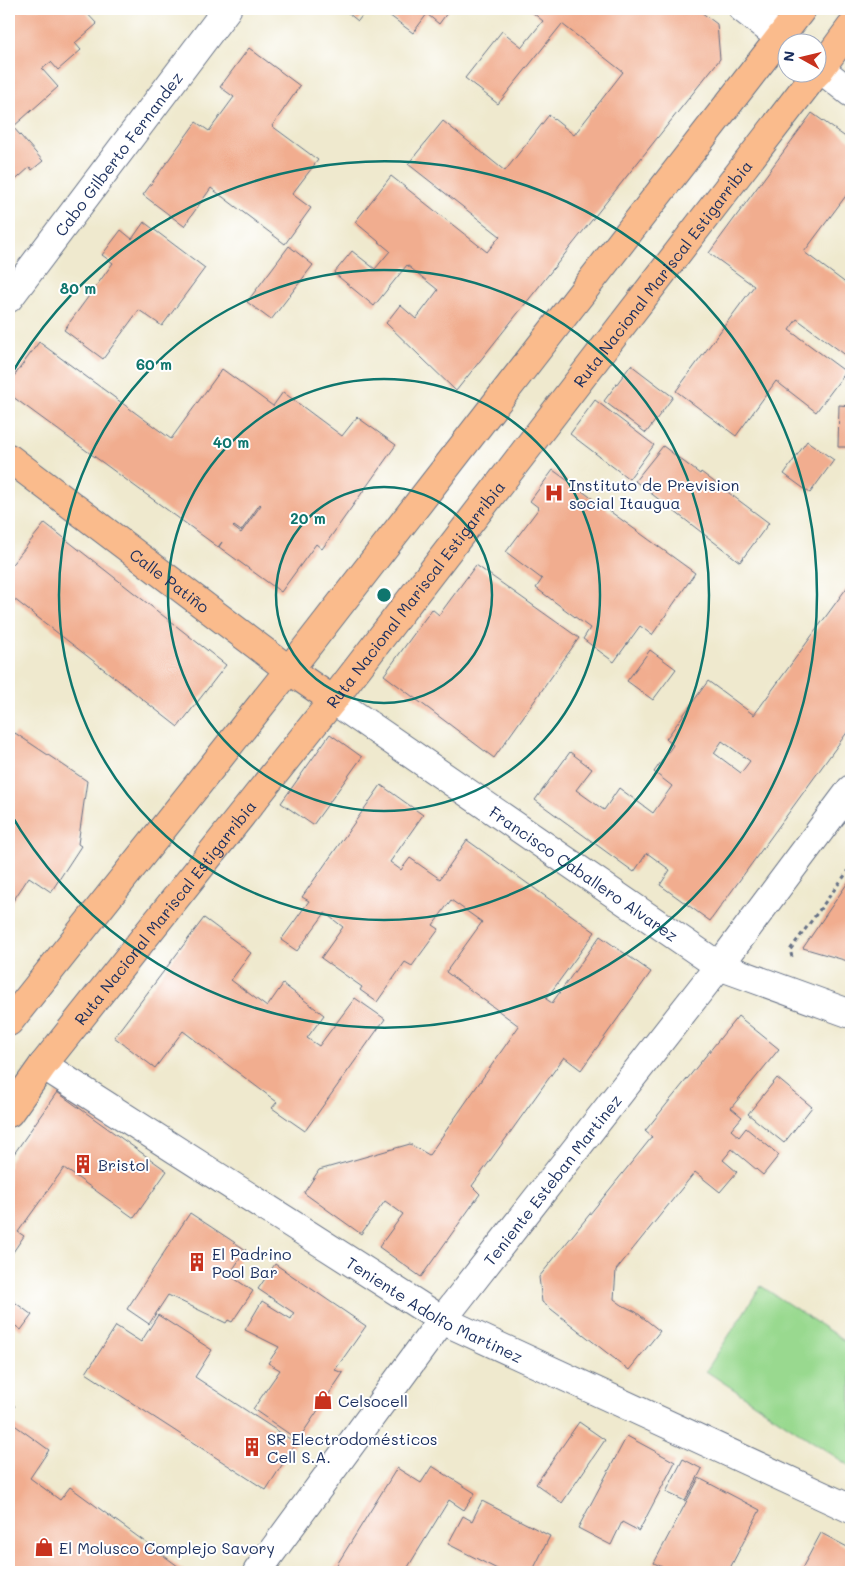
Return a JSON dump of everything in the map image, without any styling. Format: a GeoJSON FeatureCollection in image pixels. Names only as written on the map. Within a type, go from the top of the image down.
{"type":"FeatureCollection","features":[{"type":"Feature","properties":{"kind":"main road"},"geometry":{"type":"LineString","coordinates":[[789,32],[802,9]]}},
{"type":"Feature","properties":{"kind":"main road","name":"Ruta Nacional Mariscal Estigarribia"},"geometry":{"type":"LineString","coordinates":[[828,57],[851,27]]}},
{"type":"Feature","properties":{"kind":"main road"},"geometry":{"type":"LineString","coordinates":[[9,1022],[778,49]]}},
{"type":"Feature","properties":{"kind":"main road","name":"Ruta Nacional Mariscal Estigarribia"},"geometry":{"type":"LineString","coordinates":[[9,1113],[333,700],[809,82]]}},
{"type":"Feature","properties":{"kind":"main road","name":"Calle Patiño"},"geometry":{"type":"LineString","coordinates":[[9,458],[288,670],[333,700]]}},
{"type":"Feature","properties":{"kind":"street","name":"Cabo Gilberto Fernandez"},"geometry":{"type":"LineString","coordinates":[[9,298],[227,9]]}},
{"type":"Feature","properties":{"kind":"street"},"geometry":{"type":"LineString","coordinates":[[743,9],[778,36]]}},
{"type":"Feature","properties":{"kind":"street"},"geometry":{"type":"LineString","coordinates":[[828,77],[851,93]]}},
{"type":"Feature","properties":{"kind":"street","name":"Francisco Caballero Alvarez"},"geometry":{"type":"LineString","coordinates":[[333,700],[719,966],[851,1014]]}},
{"type":"Feature","properties":{"kind":"street","name":"Teniente Esteban Martinez"},"geometry":{"type":"LineString","coordinates":[[270,1567],[442,1320],[719,966],[851,789]]}},
{"type":"Feature","properties":{"kind":"street","name":"Teniente Adolfo Martinez"},"geometry":{"type":"LineString","coordinates":[[44,1066],[442,1320],[851,1509]]}},
{"type":"Feature","properties":{"kind":"path"},"geometry":{"type":"LineString","coordinates":[[792,957],[790,950],[851,867]]}},
{"type":"Feature","properties":{"kind":"green space"},"geometry":{"type":"Polygon","coordinates":[[[761,1286],[851,1345],[851,1467],[706,1371],[761,1286]]]}},
{"type":"Feature","properties":{"kind":"building"},"geometry":{"type":"Polygon","coordinates":[[[9,9],[83,9],[97,24],[75,43],[81,50],[58,70],[51,62],[42,69],[58,87],[13,127],[43,161],[32,170],[30,167],[9,186],[9,35],[11,33],[9,30],[9,9]]]}},
{"type":"Feature","properties":{"kind":"building"},"geometry":{"type":"Polygon","coordinates":[[[343,9],[367,9],[358,21],[343,9]]]}},
{"type":"Feature","properties":{"kind":"building"},"geometry":{"type":"Polygon","coordinates":[[[381,9],[450,9],[439,24],[427,14],[413,33],[381,9]]]}},
{"type":"Feature","properties":{"kind":"building"},"geometry":{"type":"Polygon","coordinates":[[[528,9],[697,9],[717,24],[720,59],[456,391],[386,323],[400,305],[416,319],[438,290],[407,265],[374,306],[334,273],[352,251],[375,269],[390,251],[355,222],[391,176],[487,252],[500,236],[408,164],[443,121],[505,171],[549,115],[574,135],[623,72],[562,24],[498,104],[465,78],[502,31],[522,47],[543,21],[528,9]]]}},
{"type":"Feature","properties":{"kind":"building"},"geometry":{"type":"Polygon","coordinates":[[[249,48],[300,86],[272,126],[318,160],[292,194],[311,208],[285,244],[211,188],[184,226],[143,195],[196,122],[209,131],[234,97],[220,87],[249,48]]]}},
{"type":"Feature","properties":{"kind":"building"},"geometry":{"type":"Polygon","coordinates":[[[812,113],[851,141],[851,189],[804,252],[851,287],[851,359],[797,319],[789,330],[846,372],[816,412],[776,381],[736,436],[676,391],[754,286],[709,253],[812,113]]]}},
{"type":"Feature","properties":{"kind":"building"},"geometry":{"type":"Polygon","coordinates":[[[144,222],[205,268],[162,326],[139,310],[103,359],[64,330],[113,263],[102,255],[121,230],[132,239],[144,222]]]}},
{"type":"Feature","properties":{"kind":"building"},"geometry":{"type":"Polygon","coordinates":[[[289,246],[313,265],[271,320],[247,302],[289,246]]]}},
{"type":"Feature","properties":{"kind":"building"},"geometry":{"type":"Polygon","coordinates":[[[39,342],[171,439],[222,369],[273,406],[283,392],[342,436],[357,417],[396,445],[322,549],[316,544],[281,592],[219,547],[222,542],[218,547],[9,394],[9,383],[39,342]],[[261,505],[241,531],[233,527],[241,533],[261,505]]]}},
{"type":"Feature","properties":{"kind":"building"},"geometry":{"type":"Polygon","coordinates":[[[631,365],[673,397],[646,433],[604,401],[631,365]]]}},
{"type":"Feature","properties":{"kind":"building"},"geometry":{"type":"Polygon","coordinates":[[[595,400],[654,445],[629,479],[570,434],[595,400]]]}},
{"type":"Feature","properties":{"kind":"building"},"geometry":{"type":"Polygon","coordinates":[[[839,405],[851,406],[851,447],[838,447],[839,405]]]}},
{"type":"Feature","properties":{"kind":"building"},"geometry":{"type":"Polygon","coordinates":[[[807,441],[834,460],[810,493],[784,474],[807,441]]]}},
{"type":"Feature","properties":{"kind":"building"},"geometry":{"type":"Polygon","coordinates":[[[663,446],[769,523],[740,562],[635,481],[663,446]]]}},
{"type":"Feature","properties":{"kind":"building"},"geometry":{"type":"Polygon","coordinates":[[[553,470],[695,573],[652,635],[640,626],[614,662],[583,639],[590,628],[536,588],[542,579],[506,552],[539,508],[530,501],[553,470]]]}},
{"type":"Feature","properties":{"kind":"building"},"geometry":{"type":"Polygon","coordinates":[[[45,523],[226,665],[178,727],[9,595],[9,568],[45,523]]]}},
{"type":"Feature","properties":{"kind":"building"},"geometry":{"type":"Polygon","coordinates":[[[476,565],[579,638],[494,758],[384,675],[432,609],[439,615],[476,565]]]}},
{"type":"Feature","properties":{"kind":"building"},"geometry":{"type":"Polygon","coordinates":[[[851,582],[851,727],[710,921],[660,885],[670,870],[647,853],[634,872],[535,800],[570,752],[592,769],[576,790],[604,810],[619,788],[653,813],[672,786],[654,772],[673,745],[666,739],[708,681],[754,715],[851,582]],[[722,741],[714,753],[741,773],[750,761],[722,741]]]}},
{"type":"Feature","properties":{"kind":"building"},"geometry":{"type":"Polygon","coordinates":[[[650,650],[676,669],[653,700],[627,681],[650,650]]]}},
{"type":"Feature","properties":{"kind":"building"},"geometry":{"type":"Polygon","coordinates":[[[15,733],[87,781],[78,844],[81,846],[51,892],[29,877],[9,907],[9,742],[15,733]]]}},
{"type":"Feature","properties":{"kind":"building"},"geometry":{"type":"Polygon","coordinates":[[[330,734],[362,757],[313,825],[281,803],[330,734]]]}},
{"type":"Feature","properties":{"kind":"building"},"geometry":{"type":"Polygon","coordinates":[[[381,785],[423,815],[390,862],[401,870],[410,858],[440,879],[467,840],[595,932],[546,999],[552,1003],[600,936],[651,972],[581,1070],[564,1057],[472,1186],[480,1194],[421,1277],[379,1247],[403,1214],[385,1201],[361,1234],[304,1193],[319,1170],[410,1144],[429,1155],[519,1026],[446,972],[482,922],[451,900],[433,925],[439,929],[412,966],[405,962],[377,1002],[360,990],[362,987],[321,958],[343,927],[325,913],[297,951],[281,940],[309,901],[302,897],[381,785]]]}},
{"type":"Feature","properties":{"kind":"building"},"geometry":{"type":"Polygon","coordinates":[[[851,878],[851,962],[803,948],[851,878]]]}},
{"type":"Feature","properties":{"kind":"building"},"geometry":{"type":"Polygon","coordinates":[[[204,918],[251,953],[231,980],[267,1007],[283,984],[324,1015],[307,1038],[319,1046],[355,998],[385,1019],[305,1131],[272,1108],[277,1102],[183,1031],[155,1068],[114,1037],[204,918]]]}},
{"type":"Feature","properties":{"kind":"building"},"geometry":{"type":"Polygon","coordinates":[[[738,1016],[779,1049],[731,1108],[742,1117],[731,1130],[739,1137],[746,1128],[779,1155],[763,1175],[732,1149],[723,1160],[737,1172],[720,1192],[695,1172],[616,1270],[614,1299],[636,1312],[660,1331],[629,1370],[542,1302],[539,1277],[652,1137],[645,1131],[738,1016]]]}},
{"type":"Feature","properties":{"kind":"building"},"geometry":{"type":"Polygon","coordinates":[[[777,1078],[812,1107],[784,1143],[748,1114],[777,1078]]]}},
{"type":"Feature","properties":{"kind":"building","name":"Bristol"},"geometry":{"type":"Polygon","coordinates":[[[57,1092],[167,1171],[134,1218],[64,1168],[18,1232],[24,1236],[9,1258],[9,1161],[57,1092]]]}},
{"type":"Feature","properties":{"kind":"building","name":"El Padrino Pool Bar"},"geometry":{"type":"Polygon","coordinates":[[[190,1213],[246,1250],[229,1275],[253,1291],[232,1322],[228,1320],[226,1323],[168,1295],[149,1324],[127,1309],[190,1213]]]}},
{"type":"Feature","properties":{"kind":"building"},"geometry":{"type":"Polygon","coordinates":[[[275,1264],[366,1326],[335,1370],[343,1373],[298,1440],[253,1409],[280,1370],[268,1363],[279,1347],[245,1330],[262,1301],[291,1319],[294,1313],[258,1289],[275,1264]]]}},
{"type":"Feature","properties":{"kind":"building"},"geometry":{"type":"Polygon","coordinates":[[[9,1298],[32,1315],[21,1330],[9,1321],[9,1298]]]}},
{"type":"Feature","properties":{"kind":"building"},"geometry":{"type":"Polygon","coordinates":[[[158,1315],[212,1350],[195,1377],[296,1443],[266,1490],[86,1373],[116,1326],[141,1342],[158,1315]]]}},
{"type":"Feature","properties":{"kind":"building"},"geometry":{"type":"Polygon","coordinates":[[[9,1401],[15,1406],[9,1414],[9,1401]]]}},
{"type":"Feature","properties":{"kind":"building"},"geometry":{"type":"Polygon","coordinates":[[[9,1421],[49,1450],[30,1478],[60,1500],[70,1487],[186,1572],[9,1572],[9,1421]]]}},
{"type":"Feature","properties":{"kind":"building"},"geometry":{"type":"Polygon","coordinates":[[[579,1422],[605,1440],[562,1503],[536,1484],[579,1422]]]}},
{"type":"Feature","properties":{"kind":"building"},"geometry":{"type":"Polygon","coordinates":[[[627,1436],[675,1462],[639,1531],[622,1522],[611,1545],[578,1528],[627,1436]]]}},
{"type":"Feature","properties":{"kind":"building"},"geometry":{"type":"Polygon","coordinates":[[[683,1459],[702,1469],[685,1501],[666,1492],[683,1459]]]}},
{"type":"Feature","properties":{"kind":"building"},"geometry":{"type":"Polygon","coordinates":[[[432,1466],[475,1493],[464,1510],[449,1500],[405,1572],[333,1571],[397,1468],[421,1483],[432,1466]]]}},
{"type":"Feature","properties":{"kind":"building"},"geometry":{"type":"Polygon","coordinates":[[[699,1478],[760,1510],[728,1572],[672,1572],[654,1563],[699,1478]]]}},
{"type":"Feature","properties":{"kind":"building"},"geometry":{"type":"Polygon","coordinates":[[[482,1501],[550,1536],[532,1572],[503,1572],[448,1544],[463,1516],[472,1521],[482,1501]]]}},
{"type":"Feature","properties":{"kind":"building"},"geometry":{"type":"Polygon","coordinates":[[[821,1533],[851,1549],[851,1572],[800,1572],[821,1533]]]}},
{"type":"Feature","properties":{"kind":"place","name":"Instituto de Prevision social Itaugua"},"geometry":{"type":"Point","coordinates":[554,493]}},
{"type":"Feature","properties":{"kind":"place","name":"Bristol"},"geometry":{"type":"Point","coordinates":[83,1164]}},
{"type":"Feature","properties":{"kind":"place","name":"El Padrino Pool Bar"},"geometry":{"type":"Point","coordinates":[197,1262]}},
{"type":"Feature","properties":{"kind":"place","name":"Celsocell"},"geometry":{"type":"Point","coordinates":[323,1400]}},
{"type":"Feature","properties":{"kind":"place","name":"SR Electrodomésticos Cell S.A."},"geometry":{"type":"Point","coordinates":[252,1447]}},
{"type":"Feature","properties":{"kind":"place","name":"El Molusco Complejo Savory"},"geometry":{"type":"Point","coordinates":[44,1547]}}]}
